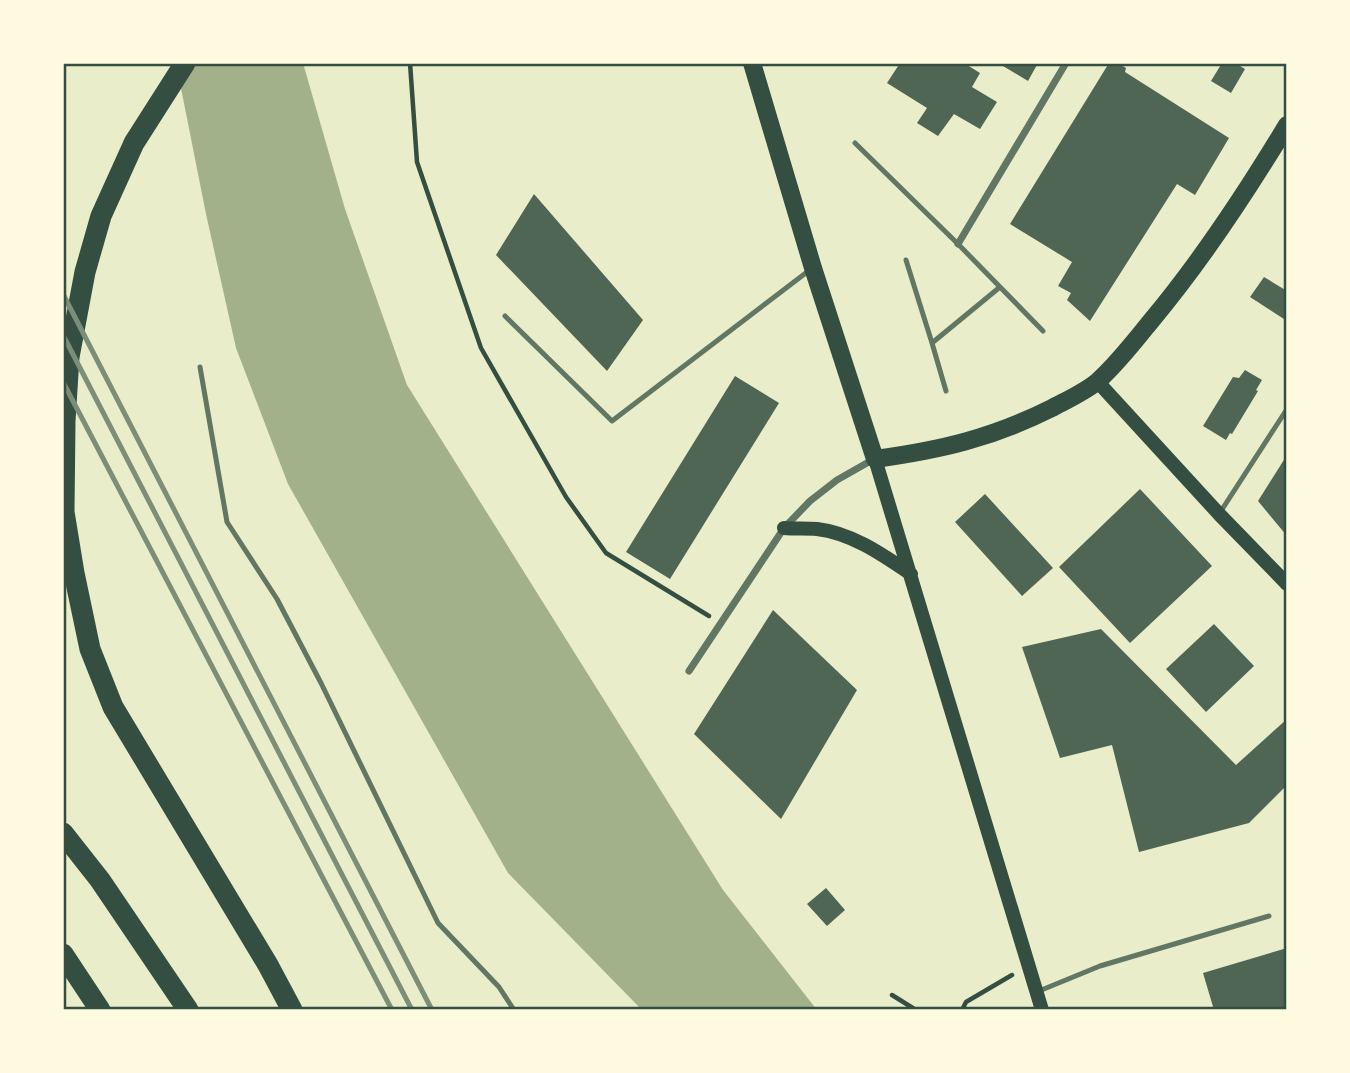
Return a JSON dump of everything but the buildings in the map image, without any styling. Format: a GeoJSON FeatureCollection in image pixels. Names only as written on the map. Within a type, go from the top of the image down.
{"type":"FeatureCollection","features":[{"type":"Feature","properties":{"kind":"highway"},"geometry":{"type":"LineString","coordinates":[[185,63],[134,143],[101,216],[85,272],[69,357],[64,512],[90,649],[113,707],[268,965],[292,1010]]}},
{"type":"Feature","properties":{"kind":"highway"},"geometry":{"type":"LineString","coordinates":[[63,833],[100,880],[188,1010]]}},
{"type":"Feature","properties":{"kind":"highway"},"geometry":{"type":"LineString","coordinates":[[63,954],[100,1010]]}},
{"type":"Feature","properties":{"kind":"main road"},"geometry":{"type":"LineString","coordinates":[[752,63],[813,268],[911,574],[1042,1010]]}},
{"type":"Feature","properties":{"kind":"main road"},"geometry":{"type":"LineString","coordinates":[[875,459],[977,439],[1022,423],[1066,401],[1097,381],[1131,346],[1197,264],[1287,125]]}},
{"type":"Feature","properties":{"kind":"main road"},"geometry":{"type":"LineString","coordinates":[[1097,381],[1287,584]]}},
{"type":"Feature","properties":{"kind":"main road"},"geometry":{"type":"LineString","coordinates":[[784,528],[819,530],[845,536],[881,554],[911,574]]}},
{"type":"Feature","properties":{"kind":"street"},"geometry":{"type":"LineString","coordinates":[[958,244],[1066,63]]}},
{"type":"Feature","properties":{"kind":"street"},"geometry":{"type":"LineString","coordinates":[[689,671],[784,528],[828,487],[875,459]]}},
{"type":"Feature","properties":{"kind":"lane"},"geometry":{"type":"LineString","coordinates":[[855,143],[1043,331]]}},
{"type":"Feature","properties":{"kind":"lane"},"geometry":{"type":"LineString","coordinates":[[906,260],[946,391]]}},
{"type":"Feature","properties":{"kind":"lane"},"geometry":{"type":"LineString","coordinates":[[505,316],[612,421],[813,268]]}},
{"type":"Feature","properties":{"kind":"lane"},"geometry":{"type":"LineString","coordinates":[[932,344],[1000,287]]}},
{"type":"Feature","properties":{"kind":"lane"},"geometry":{"type":"LineString","coordinates":[[200,367],[227,522],[284,611],[438,923],[499,988],[514,1010]]}},
{"type":"Feature","properties":{"kind":"lane"},"geometry":{"type":"LineString","coordinates":[[1219,514],[1287,409]]}},
{"type":"Feature","properties":{"kind":"lane"},"geometry":{"type":"LineString","coordinates":[[1037,992],[1100,966],[1269,916]]}},
{"type":"Feature","properties":{"kind":"path"},"geometry":{"type":"LineString","coordinates":[[410,63],[418,162],[481,348],[566,497],[606,553],[720,624]]}},
{"type":"Feature","properties":{"kind":"path"},"geometry":{"type":"LineString","coordinates":[[962,1010],[966,1002],[1029,966]]}},
{"type":"Feature","properties":{"kind":"path"},"geometry":{"type":"LineString","coordinates":[[892,995],[916,1010]]}},
{"type":"Feature","properties":{"kind":"shaded area"},"geometry":{"type":"Polygon","coordinates":[[[176,63],[303,63],[345,209],[407,385],[723,890],[817,1010],[642,1010],[508,873],[288,484],[236,348],[176,63]]]}},
{"type":"Feature","properties":{"kind":"railway"},"geometry":{"type":"LineString","coordinates":[[63,294],[432,1010]]}},
{"type":"Feature","properties":{"kind":"railway"},"geometry":{"type":"LineString","coordinates":[[63,335],[412,1010]]}},
{"type":"Feature","properties":{"kind":"railway"},"geometry":{"type":"LineString","coordinates":[[63,382],[392,1010]]}}]}
